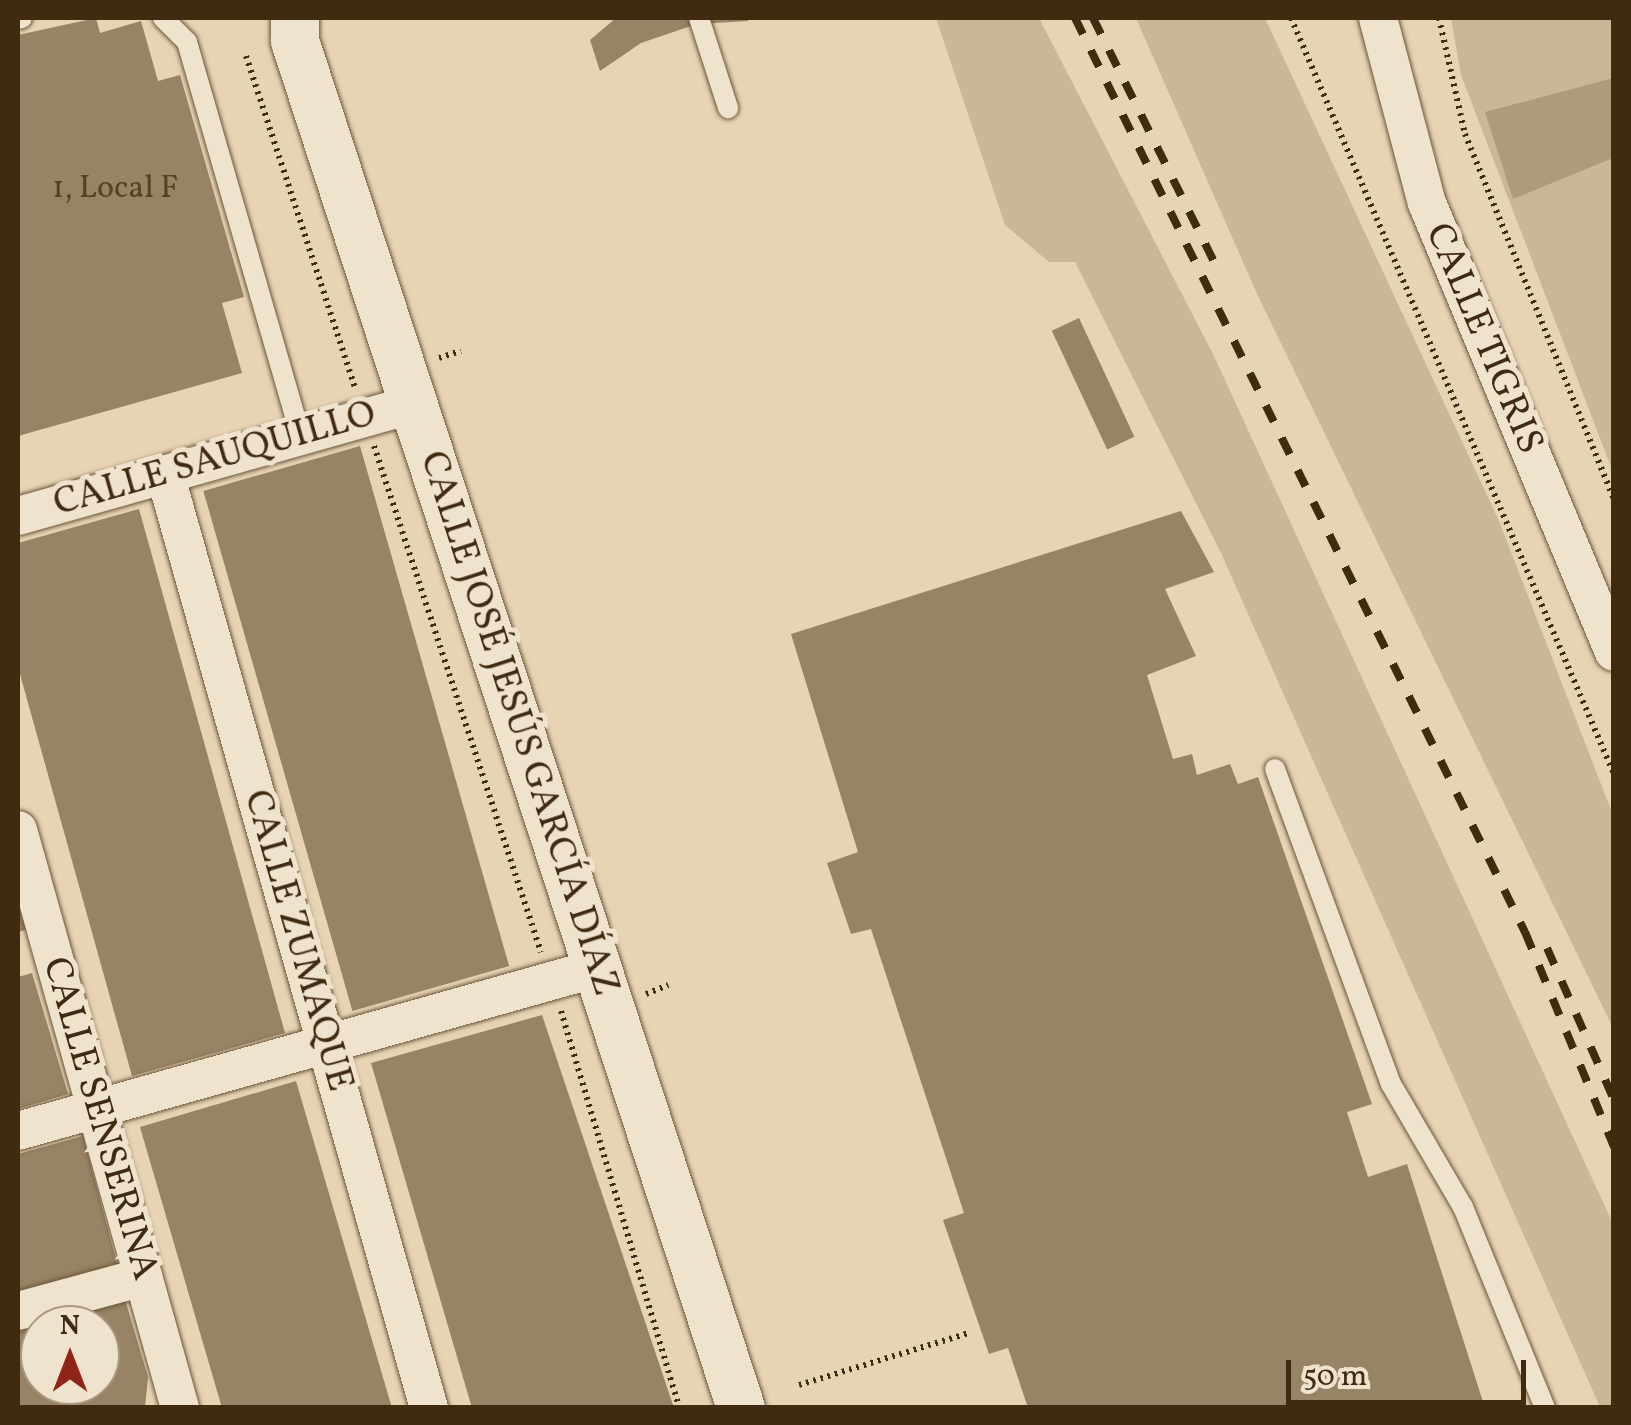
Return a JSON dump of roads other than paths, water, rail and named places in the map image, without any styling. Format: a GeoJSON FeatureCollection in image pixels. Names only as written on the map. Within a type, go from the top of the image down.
{"type":"FeatureCollection","features":[{"type":"Feature","properties":{"kind":"street","name":"CALLE TIGRIS"},"geometry":{"type":"LineString","coordinates":[[1378,18],[1426,203],[1614,652]]}},
{"type":"Feature","properties":{"kind":"street","name":"CALLE JOSÉ JESÚS GARCÍA DÍAZ"},"geometry":{"type":"LineString","coordinates":[[288,25],[741,1408]]}},
{"type":"Feature","properties":{"kind":"street","name":"CALLE SAUQUILLO"},"geometry":{"type":"LineString","coordinates":[[18,516],[413,404]]}},
{"type":"Feature","properties":{"kind":"street","name":"CALLE ZUMAQUE"},"geometry":{"type":"LineString","coordinates":[[165,474],[429,1408]]}},
{"type":"Feature","properties":{"kind":"street","name":"CALLE SENSERINA"},"geometry":{"type":"LineString","coordinates":[[18,830],[34,950],[96,1109],[180,1408]]}},
{"type":"Feature","properties":{"kind":"street"},"geometry":{"type":"LineString","coordinates":[[18,1130],[598,968]]}},
{"type":"Feature","properties":{"kind":"street"},"geometry":{"type":"LineString","coordinates":[[18,1311],[143,1277]]}},
{"type":"Feature","properties":{"kind":"lane"},"geometry":{"type":"LineString","coordinates":[[163,18],[187,42],[301,436]]}},
{"type":"Feature","properties":{"kind":"lane"},"geometry":{"type":"LineString","coordinates":[[699,18],[728,108]]}},
{"type":"Feature","properties":{"kind":"lane"},"geometry":{"type":"LineString","coordinates":[[1275,769],[1391,1084],[1463,1206],[1544,1408]]}},
{"type":"Feature","properties":{"kind":"railway"},"geometry":{"type":"LineString","coordinates":[[1075,18],[1525,932],[1614,1147]]}},
{"type":"Feature","properties":{"kind":"railway"},"geometry":{"type":"LineString","coordinates":[[1093,18],[1215,264]]}},
{"type":"Feature","properties":{"kind":"railway"},"geometry":{"type":"LineString","coordinates":[[1547,948],[1614,1100]]}}]}
